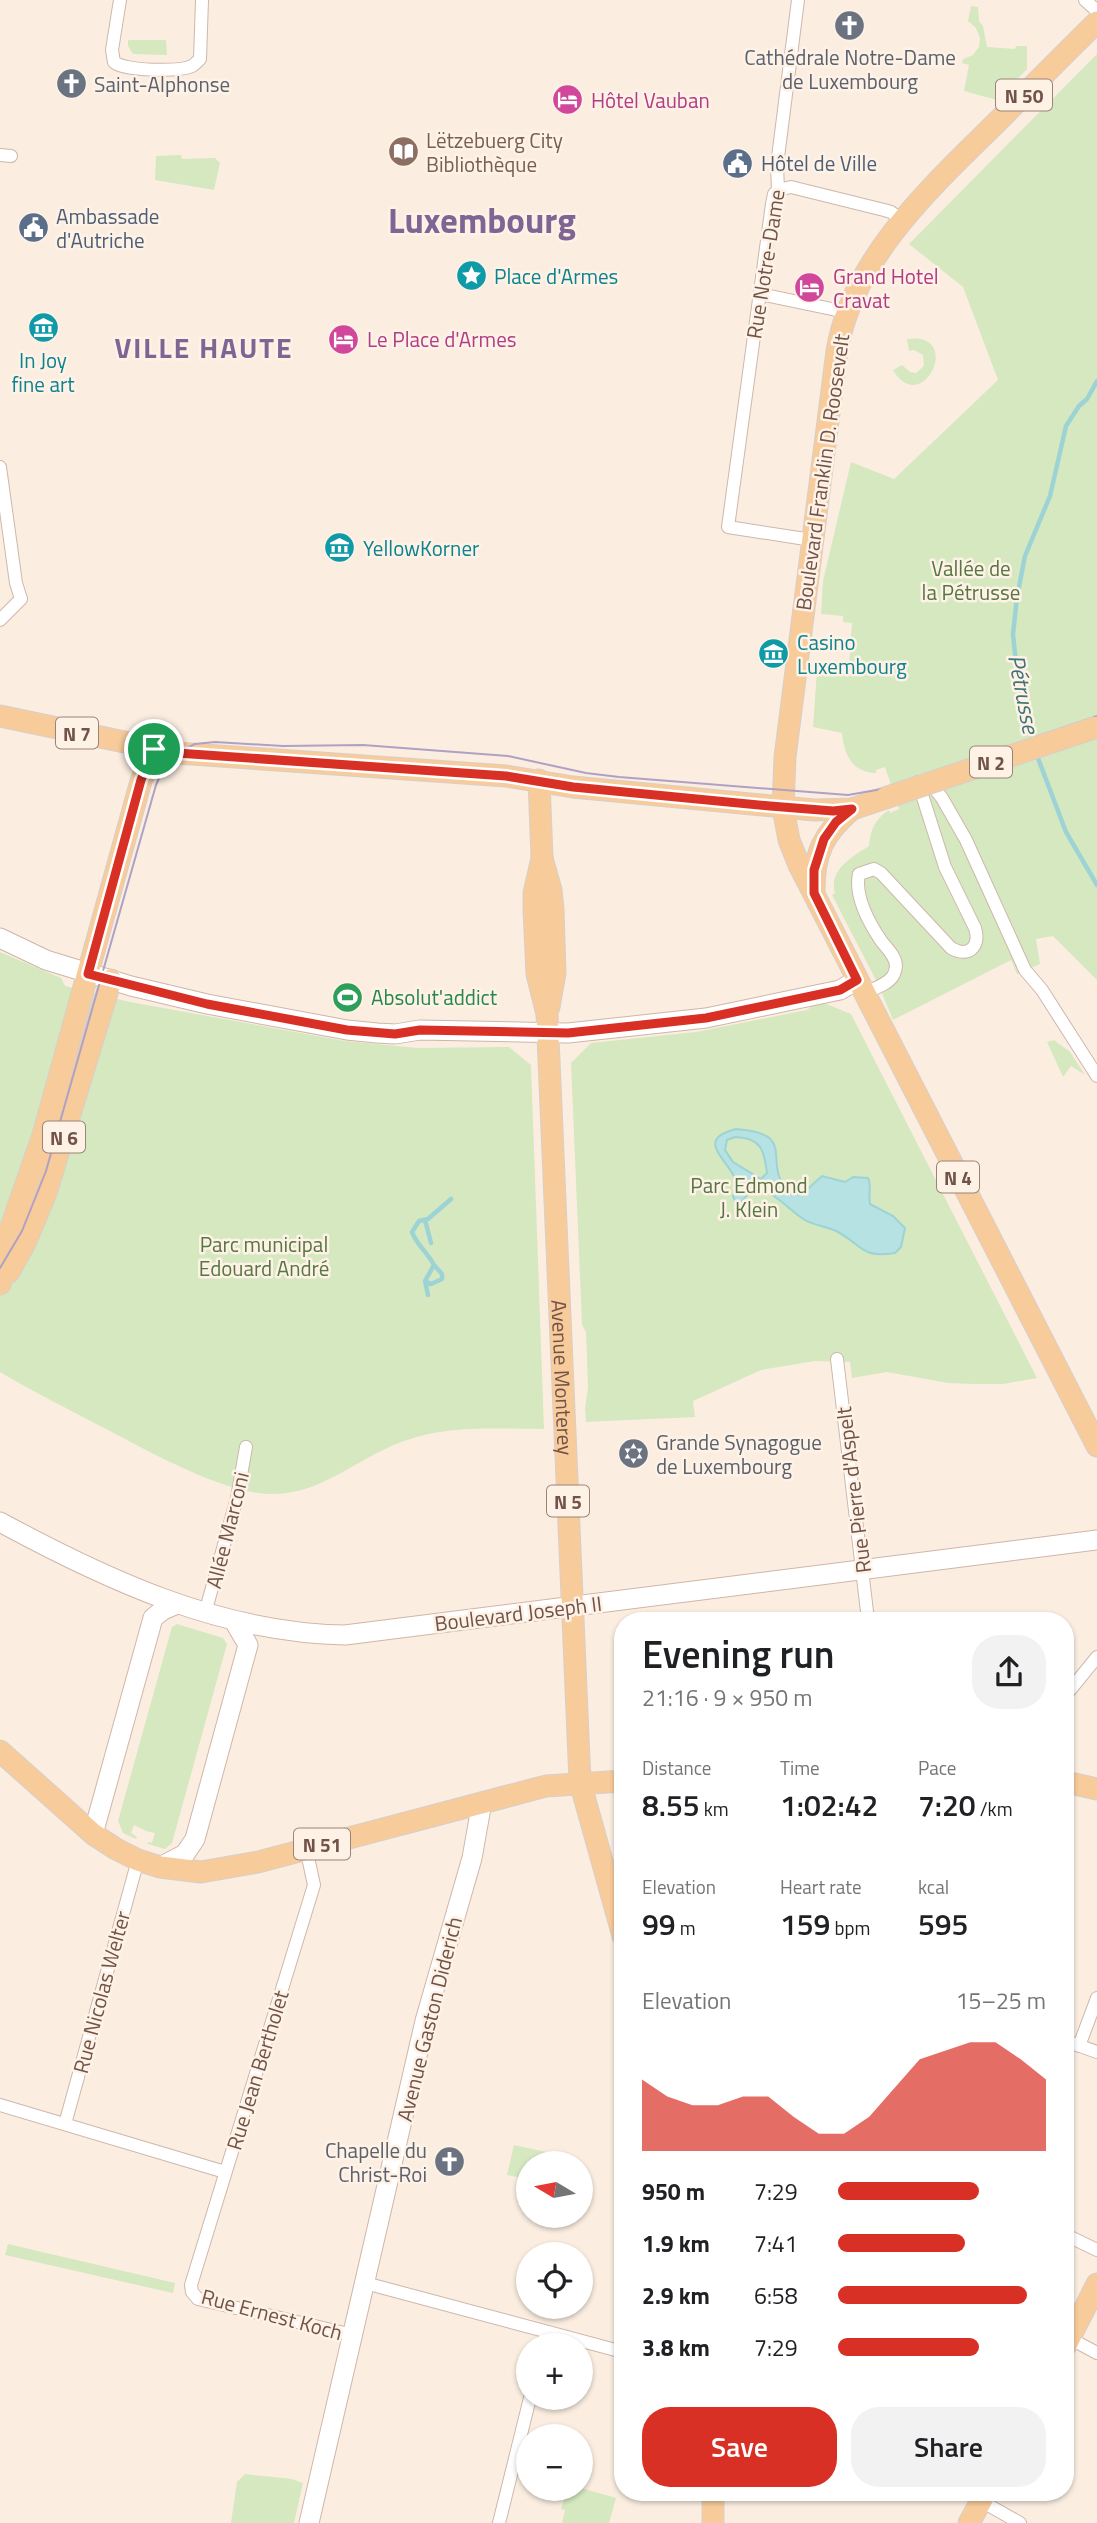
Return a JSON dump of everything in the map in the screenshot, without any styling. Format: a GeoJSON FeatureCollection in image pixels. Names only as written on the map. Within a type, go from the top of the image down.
{"type":"FeatureCollection","features":[{"type":"Feature","properties":{"kind":"main road","name":"Boulevard Franklin D. Roosevelt"},"geometry":{"type":"LineString","coordinates":[[783,807],[785,757],[812,540],[837,351],[846,312],[852,298],[902,220],[951,167],[1097,22]]}},
{"type":"Feature","properties":{"kind":"main road","name":"N 7"},"geometry":{"type":"LineString","coordinates":[[0,716],[177,753],[506,776],[573,787],[783,807]]}},
{"type":"Feature","properties":{"kind":"main road","name":"N 2"},"geometry":{"type":"LineString","coordinates":[[783,807],[833,811],[852,809],[1097,727]]}},
{"type":"Feature","properties":{"kind":"main road","name":"N 6"},"geometry":{"type":"LineString","coordinates":[[0,1285],[10,1230],[43,1135],[141,780],[154,749]]}},
{"type":"Feature","properties":{"kind":"main road","name":"Avenue Monterey"},"geometry":{"type":"LineString","coordinates":[[539,780],[542,858],[551,890],[543,908],[555,974],[548,1024],[580,1782]]}},
{"type":"Feature","properties":{"kind":"main road","name":"N 4"},"geometry":{"type":"LineString","coordinates":[[783,807],[789,839],[860,987],[1097,1446]]}},
{"type":"Feature","properties":{"kind":"main road"},"geometry":{"type":"LineString","coordinates":[[814,893],[814,870],[824,839],[836,822],[852,809]]}},
{"type":"Feature","properties":{"kind":"main road"},"geometry":{"type":"LineString","coordinates":[[0,938],[46,960],[88,974],[207,1004],[347,1030],[395,1034],[420,1030],[548,1024],[568,1033],[706,1018],[860,987]]}},
{"type":"Feature","properties":{"kind":"main road","name":"N 6"},"geometry":{"type":"LineString","coordinates":[[0,1285],[25,1242],[46,1193],[111,980]]}},
{"type":"Feature","properties":{"kind":"main road","name":"Boulevard Joseph II"},"geometry":{"type":"LineString","coordinates":[[0,1522],[70,1559],[177,1604],[234,1621],[289,1632],[345,1634],[1097,1540]]}},
{"type":"Feature","properties":{"kind":"main road"},"geometry":{"type":"LineString","coordinates":[[93,1834],[153,1618],[177,1604]]}},
{"type":"Feature","properties":{"kind":"main road"},"geometry":{"type":"LineString","coordinates":[[160,1867],[185,1854],[195,1839],[248,1645],[234,1621]]}},
{"type":"Feature","properties":{"kind":"main road","name":"N 51"},"geometry":{"type":"LineString","coordinates":[[0,1751],[93,1834],[138,1860],[160,1867],[214,1871],[546,1786],[614,1781]]}},
{"type":"Feature","properties":{"kind":"main road","name":"N 5"},"geometry":{"type":"LineString","coordinates":[[580,1782],[614,1886]]}},
{"type":"Feature","properties":{"kind":"main road"},"geometry":{"type":"LineString","coordinates":[[1074,1784],[1097,1789]]}},
{"type":"Feature","properties":{"kind":"main road","name":"Avenue Gaston Diderich"},"geometry":{"type":"LineString","coordinates":[[309,2523],[425,2021],[472,1858],[482,1802]]}},
{"type":"Feature","properties":{"kind":"main road"},"geometry":{"type":"LineString","coordinates":[[1074,2328],[1097,2284]]}},
{"type":"Feature","properties":{"kind":"main road"},"geometry":{"type":"LineString","coordinates":[[712,2501],[713,2523]]}},
{"type":"Feature","properties":{"kind":"main road"},"geometry":{"type":"LineString","coordinates":[[969,2523],[976,2501]]}},
{"type":"Feature","properties":{"kind":"street"},"geometry":{"type":"LineString","coordinates":[[120,0],[112,50],[114,62],[124,68],[160,69],[186,68],[200,59],[202,0]]}},
{"type":"Feature","properties":{"kind":"street","name":"Rue Notre-Dame"},"geometry":{"type":"LineString","coordinates":[[799,0],[777,165],[778,190],[774,194],[772,204],[728,527],[812,540]]}},
{"type":"Feature","properties":{"kind":"street"},"geometry":{"type":"LineString","coordinates":[[1085,0],[1097,11]]}},
{"type":"Feature","properties":{"kind":"street"},"geometry":{"type":"LineString","coordinates":[[778,190],[791,187],[891,212],[902,220]]}},
{"type":"Feature","properties":{"kind":"street"},"geometry":{"type":"LineString","coordinates":[[760,294],[846,312]]}},
{"type":"Feature","properties":{"kind":"street"},"geometry":{"type":"LineString","coordinates":[[0,467],[16,583],[22,599],[0,620]]}},
{"type":"Feature","properties":{"kind":"street"},"geometry":{"type":"LineString","coordinates":[[860,987],[887,982],[894,975],[896,966],[864,911],[858,888],[859,874],[874,869],[881,873],[951,948],[959,953],[969,952],[976,946],[975,928],[945,867],[917,778],[931,785],[942,798],[966,840],[1025,970],[1042,990],[1097,1076]]}},
{"type":"Feature","properties":{"kind":"street","name":"Rue Pierre d'Aspelt"},"geometry":{"type":"LineString","coordinates":[[837,1359],[867,1612]]}},
{"type":"Feature","properties":{"kind":"street","name":"Allée Marconi"},"geometry":{"type":"LineString","coordinates":[[205,1613],[237,1498],[246,1447]]}},
{"type":"Feature","properties":{"kind":"street"},"geometry":{"type":"LineString","coordinates":[[1074,1685],[1097,1657]]}},
{"type":"Feature","properties":{"kind":"street","name":"Rue Jean Bertholet"},"geometry":{"type":"LineString","coordinates":[[191,2292],[194,2272],[314,1885],[306,1848]]}},
{"type":"Feature","properties":{"kind":"street","name":"Rue Nicolas Welter"},"geometry":{"type":"LineString","coordinates":[[65,2124],[138,1860]]}},
{"type":"Feature","properties":{"kind":"street"},"geometry":{"type":"LineString","coordinates":[[1079,2046],[1097,1998]]}},
{"type":"Feature","properties":{"kind":"street"},"geometry":{"type":"LineString","coordinates":[[1074,2044],[1097,2052]]}},
{"type":"Feature","properties":{"kind":"street"},"geometry":{"type":"LineString","coordinates":[[0,2105],[225,2172]]}},
{"type":"Feature","properties":{"kind":"street"},"geometry":{"type":"LineString","coordinates":[[1074,2239],[1097,2250]]}},
{"type":"Feature","properties":{"kind":"street"},"geometry":{"type":"LineString","coordinates":[[365,2283],[614,2349]]}},
{"type":"Feature","properties":{"kind":"street","name":"Rue Ernest Koch"},"geometry":{"type":"LineString","coordinates":[[191,2292],[198,2299],[231,2308],[353,2335]]}},
{"type":"Feature","properties":{"kind":"street"},"geometry":{"type":"LineString","coordinates":[[1074,2345],[1097,2353]]}},
{"type":"Feature","properties":{"kind":"street"},"geometry":{"type":"LineString","coordinates":[[499,2523],[527,2410]]}},
{"type":"Feature","properties":{"kind":"street"},"geometry":{"type":"LineString","coordinates":[[987,2501],[1020,2523]]}},
{"type":"Feature","properties":{"kind":"green space"},"geometry":{"type":"Polygon","coordinates":[[[971,6],[978,7],[987,47],[1015,49],[1016,46],[1027,46],[1027,69],[997,100],[964,91],[969,65],[962,63],[963,59],[973,55],[979,47],[980,38],[976,28],[968,21],[971,6]]]}},
{"type":"Feature","properties":{"kind":"green space"},"geometry":{"type":"Polygon","coordinates":[[[128,40],[166,40],[167,55],[133,54],[128,40]]]}},
{"type":"Feature","properties":{"kind":"green space","name":"Vallée de la Pétrusse"},"geometry":{"type":"Polygon","coordinates":[[[1097,54],[1097,980],[1053,936],[1036,939],[1040,964],[1017,974],[1011,960],[893,1020],[879,986],[832,895],[835,893],[835,877],[838,871],[849,859],[869,846],[872,830],[884,813],[899,809],[885,767],[876,770],[876,773],[855,766],[847,755],[842,733],[813,727],[817,670],[839,671],[840,666],[849,666],[852,623],[843,622],[843,616],[821,614],[823,581],[851,462],[894,479],[998,380],[963,287],[909,244],[1097,54]]]}},
{"type":"Feature","properties":{"kind":"green space"},"geometry":{"type":"Polygon","coordinates":[[[181,155],[182,159],[215,158],[220,163],[214,190],[155,180],[156,156],[181,155]]]}},
{"type":"Feature","properties":{"kind":"green space"},"geometry":{"type":"Polygon","coordinates":[[[907,339],[924,340],[933,347],[936,358],[933,370],[925,380],[916,385],[904,382],[893,370],[902,365],[910,372],[916,373],[924,366],[923,355],[914,350],[909,351],[907,339]]]}},
{"type":"Feature","properties":{"kind":"green space","name":"Parc municipal Edouard André"},"geometry":{"type":"Polygon","coordinates":[[[0,952],[61,978],[65,986],[130,1002],[345,1041],[418,1048],[509,1047],[531,1065],[544,1429],[474,1429],[423,1435],[390,1447],[306,1489],[270,1494],[231,1487],[187,1470],[0,1372],[0,952]]]}},
{"type":"Feature","properties":{"kind":"green space","name":"Parc Edmond J. Klein"},"geometry":{"type":"Polygon","coordinates":[[[824,1003],[851,1014],[1037,1378],[1003,1384],[948,1383],[887,1372],[852,1378],[850,1362],[815,1361],[761,1370],[693,1401],[695,1417],[586,1422],[586,1332],[582,1325],[571,1063],[591,1043],[696,1032],[807,1010],[824,1003]]]}},
{"type":"Feature","properties":{"kind":"green space"},"geometry":{"type":"Polygon","coordinates":[[[1054,1040],[1070,1052],[1085,1075],[1071,1066],[1063,1077],[1047,1042],[1054,1040]]]}},
{"type":"Feature","properties":{"kind":"green space"},"geometry":{"type":"Polygon","coordinates":[[[177,1624],[223,1638],[227,1644],[172,1843],[165,1849],[148,1844],[152,1843],[155,1833],[134,1825],[131,1833],[136,1839],[123,1833],[118,1821],[172,1627],[177,1624]]]}},
{"type":"Feature","properties":{"kind":"green space"},"geometry":{"type":"Polygon","coordinates":[[[514,2145],[541,2151],[516,2151],[516,2177],[507,2175],[514,2145]]]}},
{"type":"Feature","properties":{"kind":"green space"},"geometry":{"type":"Polygon","coordinates":[[[8,2244],[175,2283],[173,2293],[5,2255],[8,2244]]]}},
{"type":"Feature","properties":{"kind":"green space"},"geometry":{"type":"Polygon","coordinates":[[[245,2474],[292,2479],[303,2483],[294,2523],[231,2523],[237,2482],[245,2474]]]}},
{"type":"Feature","properties":{"kind":"green space"},"geometry":{"type":"Polygon","coordinates":[[[593,2491],[614,2497],[615,2501],[609,2523],[562,2523],[565,2510],[561,2509],[563,2501],[593,2501],[593,2491]]]}},
{"type":"Feature","properties":{"kind":"water"},"geometry":{"type":"Polygon","coordinates":[[[736,1129],[768,1137],[774,1144],[782,1183],[791,1194],[801,1195],[822,1176],[845,1182],[853,1177],[868,1178],[870,1204],[893,1216],[905,1228],[901,1247],[895,1253],[868,1252],[836,1231],[805,1220],[765,1191],[754,1190],[742,1201],[735,1201],[735,1179],[715,1145],[723,1134],[736,1129]],[[744,1138],[727,1140],[725,1150],[733,1162],[761,1179],[767,1173],[760,1146],[744,1138]]]}},
{"type":"Feature","properties":{"kind":"waterway","name":"Pétrusse"},"geometry":{"type":"LineString","coordinates":[[1033,741],[1017,674],[1013,634],[1017,597],[1025,556],[1050,496],[1066,426],[1097,381]]}},
{"type":"Feature","properties":{"kind":"waterway","name":"Pétrusse"},"geometry":{"type":"LineString","coordinates":[[1036,753],[1066,832],[1097,885]]}},
{"type":"Feature","properties":{"kind":"waterway"},"geometry":{"type":"LineString","coordinates":[[428,1295],[425,1281],[434,1265],[412,1232],[419,1221],[428,1219],[451,1199]]}},
{"type":"Feature","properties":{"kind":"waterway"},"geometry":{"type":"LineString","coordinates":[[425,1220],[431,1243]]}},
{"type":"Feature","properties":{"kind":"waterway"},"geometry":{"type":"LineString","coordinates":[[425,1281],[431,1284],[442,1279],[442,1274],[434,1265]]}},
{"type":"Feature","properties":{"kind":"tram line"},"geometry":{"type":"LineString","coordinates":[[0,1268],[22,1231],[46,1171],[156,785],[164,767],[177,753],[195,744],[215,742],[283,746],[363,745],[508,756],[586,773],[619,777],[848,795],[882,789],[1097,716]]}},
{"type":"Feature","properties":{"kind":"place","name":"Cathédrale Notre-Dame de Luxembourg"},"geometry":{"type":"Point","coordinates":[850,25]}},
{"type":"Feature","properties":{"kind":"place","name":"Saint-Alphonse"},"geometry":{"type":"Point","coordinates":[71,84]}},
{"type":"Feature","properties":{"kind":"place","name":"Hôtel Vauban"},"geometry":{"type":"Point","coordinates":[568,100]}},
{"type":"Feature","properties":{"kind":"place","name":"Lëtzebuerg City Bibliothèque"},"geometry":{"type":"Point","coordinates":[403,152]}},
{"type":"Feature","properties":{"kind":"place","name":"Hôtel de Ville"},"geometry":{"type":"Point","coordinates":[738,163]}},
{"type":"Feature","properties":{"kind":"place","name":"Ambassade d'Autriche"},"geometry":{"type":"Point","coordinates":[33,228]}},
{"type":"Feature","properties":{"kind":"place","name":"Place d'Armes"},"geometry":{"type":"Point","coordinates":[471,276]}},
{"type":"Feature","properties":{"kind":"place","name":"Grand Hotel Cravat"},"geometry":{"type":"Point","coordinates":[810,288]}},
{"type":"Feature","properties":{"kind":"place","name":"In Joy fine art"},"geometry":{"type":"Point","coordinates":[43,328]}},
{"type":"Feature","properties":{"kind":"place","name":"Le Place d'Armes"},"geometry":{"type":"Point","coordinates":[344,339]}},
{"type":"Feature","properties":{"kind":"place","name":"YellowKorner"},"geometry":{"type":"Point","coordinates":[340,548]}},
{"type":"Feature","properties":{"kind":"place","name":"Casino Luxembourg"},"geometry":{"type":"Point","coordinates":[774,654]}},
{"type":"Feature","properties":{"kind":"place","name":"Absolut'addict"},"geometry":{"type":"Point","coordinates":[348,997]}},
{"type":"Feature","properties":{"kind":"place","name":"Grande Synagogue de Luxembourg"},"geometry":{"type":"Point","coordinates":[633,1454]}},
{"type":"Feature","properties":{"kind":"place","name":"Chapelle du Christ-Roi"},"geometry":{"type":"Point","coordinates":[450,2162]}},
{"type":"Feature","properties":{"kind":"district","name":"Luxembourg"},"geometry":{"type":"Point","coordinates":[482,220]}},
{"type":"Feature","properties":{"kind":"district","name":"VILLE HAUTE"},"geometry":{"type":"Point","coordinates":[204,347]}},
{"type":"Feature","properties":{"kind":"route"},"geometry":{"type":"LineString","coordinates":[[154,749],[177,753],[506,776],[573,787],[783,807],[833,811],[852,809],[836,822],[824,839],[814,870],[814,893],[857,980],[840,990],[706,1018],[568,1033],[420,1030],[395,1034],[347,1030],[207,1004],[88,974],[141,780],[154,749]]}}]}
